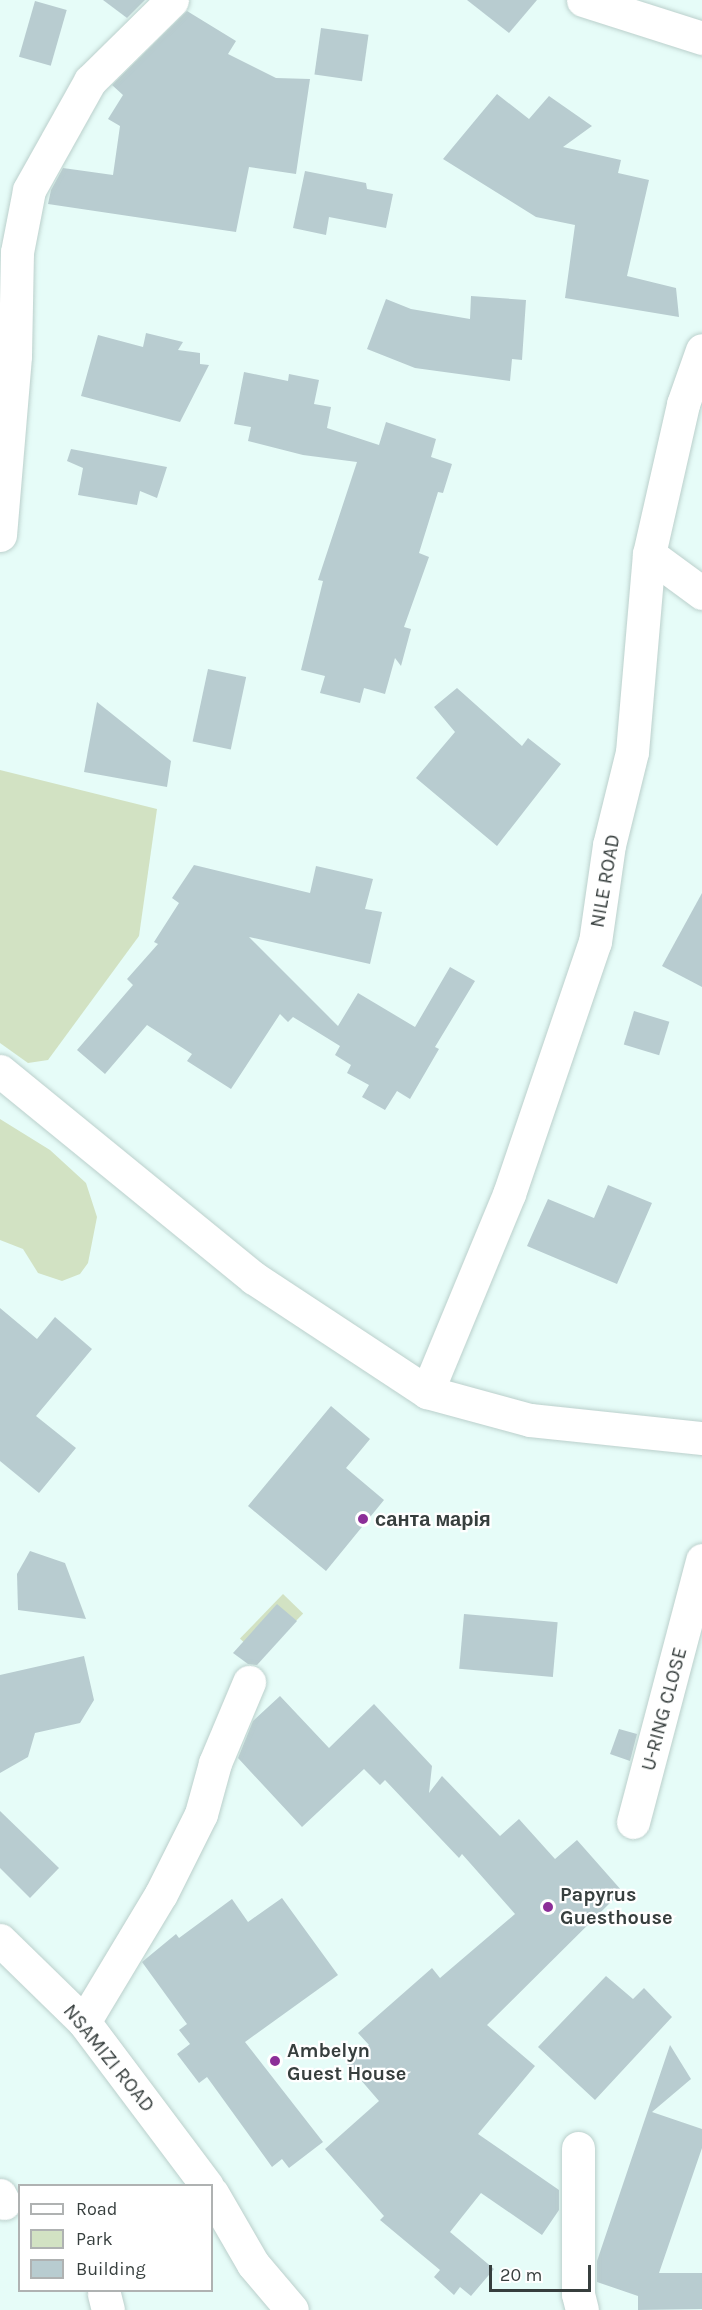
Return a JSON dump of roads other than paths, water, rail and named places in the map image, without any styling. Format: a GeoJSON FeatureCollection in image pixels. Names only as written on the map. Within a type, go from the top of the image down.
{"type":"FeatureCollection","features":[{"type":"Feature","properties":{"kind":"street"},"geometry":{"type":"LineString","coordinates":[[0,535],[15,356],[17,252],[29,190],[90,81],[172,0]]}},
{"type":"Feature","properties":{"kind":"street"},"geometry":{"type":"LineString","coordinates":[[583,0],[702,38]]}},
{"type":"Feature","properties":{"kind":"street","name":"NILE ROAD"},"geometry":{"type":"LineString","coordinates":[[427,1392],[509,1194],[595,942],[609,845],[632,752],[649,554],[683,404],[702,350]]}},
{"type":"Feature","properties":{"kind":"street"},"geometry":{"type":"LineString","coordinates":[[649,554],[702,593]]}},
{"type":"Feature","properties":{"kind":"street"},"geometry":{"type":"LineString","coordinates":[[0,1071],[254,1278],[427,1392],[530,1420],[702,1438]]}},
{"type":"Feature","properties":{"kind":"street","name":"U-RING CLOSE"},"geometry":{"type":"LineString","coordinates":[[633,1822],[702,1560]]}},
{"type":"Feature","properties":{"kind":"street"},"geometry":{"type":"LineString","coordinates":[[84,2022],[161,1894],[191,1834],[215,1763],[249,1683]]}},
{"type":"Feature","properties":{"kind":"street","name":"NSAMIZI ROAD"},"geometry":{"type":"LineString","coordinates":[[0,1940],[12,1968],[84,2022],[206,2184]]}},
{"type":"Feature","properties":{"kind":"street"},"geometry":{"type":"LineString","coordinates":[[578,2148],[578,2294],[582,2310]]}},
{"type":"Feature","properties":{"kind":"street"},"geometry":{"type":"LineString","coordinates":[[213,2195],[254,2264],[292,2310]]}},
{"type":"Feature","properties":{"kind":"place","name":"санта марія"},"geometry":{"type":"Point","coordinates":[363,1519]}},
{"type":"Feature","properties":{"kind":"place","name":"Papyrus Guesthouse"},"geometry":{"type":"Point","coordinates":[548,1907]}},
{"type":"Feature","properties":{"kind":"place","name":"Ambelyn Guest House"},"geometry":{"type":"Point","coordinates":[275,2061]}}]}
